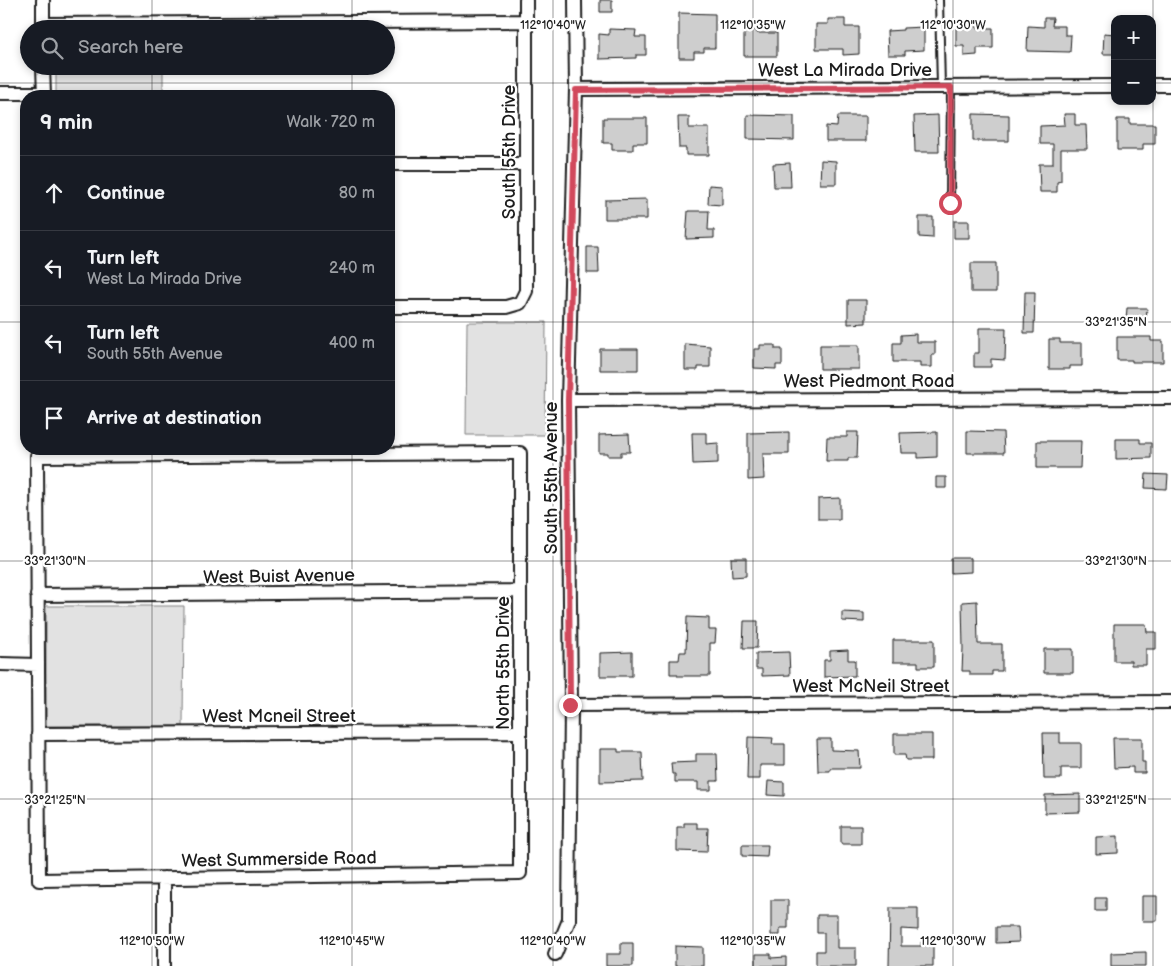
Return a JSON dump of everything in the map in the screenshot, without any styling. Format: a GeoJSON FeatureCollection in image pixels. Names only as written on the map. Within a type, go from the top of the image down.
{"type":"FeatureCollection","features":[{"type":"Feature","properties":{"kind":"street"},"geometry":{"type":"LineString","coordinates":[[43,0],[43,20]]}},
{"type":"Feature","properties":{"kind":"street","name":"South 55th Drive"},"geometry":{"type":"LineString","coordinates":[[395,307],[506,307],[520,303],[526,291],[526,0]]}},
{"type":"Feature","properties":{"kind":"street","name":"South 55th Avenue"},"geometry":{"type":"LineString","coordinates":[[555,954],[569,920],[568,400],[576,90],[576,0]]}},
{"type":"Feature","properties":{"kind":"street"},"geometry":{"type":"LineString","coordinates":[[395,22],[526,21]]}},
{"type":"Feature","properties":{"kind":"street"},"geometry":{"type":"LineString","coordinates":[[44,75],[44,90]]}},
{"type":"Feature","properties":{"kind":"street"},"geometry":{"type":"LineString","coordinates":[[1156,85],[1171,85]]}},
{"type":"Feature","properties":{"kind":"street","name":"West La Mirada Drive"},"geometry":{"type":"LineString","coordinates":[[576,90],[1111,86]]}},
{"type":"Feature","properties":{"kind":"street"},"geometry":{"type":"LineString","coordinates":[[0,93],[20,94]]}},
{"type":"Feature","properties":{"kind":"street"},"geometry":{"type":"LineString","coordinates":[[395,164],[526,164]]}},
{"type":"Feature","properties":{"kind":"street","name":"West Piedmont Road"},"geometry":{"type":"LineString","coordinates":[[568,400],[1171,398]]}},
{"type":"Feature","properties":{"kind":"street","name":"North 55th Drive"},"geometry":{"type":"LineString","coordinates":[[395,453],[520,453],[520,872]]}},
{"type":"Feature","properties":{"kind":"street"},"geometry":{"type":"LineString","coordinates":[[38,734],[37,456],[66,455]]}},
{"type":"Feature","properties":{"kind":"street","name":"West Buist Avenue"},"geometry":{"type":"LineString","coordinates":[[37,596],[520,591]]}},
{"type":"Feature","properties":{"kind":"street"},"geometry":{"type":"LineString","coordinates":[[0,664],[38,664]]}},
{"type":"Feature","properties":{"kind":"street","name":"West McNeil Street"},"geometry":{"type":"LineString","coordinates":[[570,705],[1171,702]]}},
{"type":"Feature","properties":{"kind":"street","name":"West Mcneil Street"},"geometry":{"type":"LineString","coordinates":[[38,734],[520,732]]}},
{"type":"Feature","properties":{"kind":"street","name":"West Summerside Road"},"geometry":{"type":"LineString","coordinates":[[38,734],[39,880],[520,872]]}},
{"type":"Feature","properties":{"kind":"street"},"geometry":{"type":"LineString","coordinates":[[164,878],[164,966]]}},
{"type":"Feature","properties":{"kind":"lane"},"geometry":{"type":"LineString","coordinates":[[939,0],[946,87],[950,203]]}},
{"type":"Feature","properties":{"kind":"shaded area"},"geometry":{"type":"Polygon","coordinates":[[[56,75],[163,75],[163,90],[56,90],[56,75]]]}},
{"type":"Feature","properties":{"kind":"shaded area"},"geometry":{"type":"Polygon","coordinates":[[[467,322],[546,322],[545,435],[466,435],[467,322]]]}},
{"type":"Feature","properties":{"kind":"shaded area"},"geometry":{"type":"Polygon","coordinates":[[[46,606],[184,606],[183,726],[46,726],[46,606]]]}},
{"type":"Feature","properties":{"kind":"building"},"geometry":{"type":"Polygon","coordinates":[[[600,0],[612,0],[612,12],[600,12],[600,0]]]}},
{"type":"Feature","properties":{"kind":"building"},"geometry":{"type":"Polygon","coordinates":[[[679,13],[715,14],[715,48],[704,48],[704,52],[694,52],[694,58],[679,58],[679,13]]]}},
{"type":"Feature","properties":{"kind":"building"},"geometry":{"type":"Polygon","coordinates":[[[1044,18],[1053,18],[1052,26],[1065,26],[1065,35],[1071,35],[1070,52],[1027,51],[1028,26],[1044,27],[1044,18]]]}},
{"type":"Feature","properties":{"kind":"building"},"geometry":{"type":"Polygon","coordinates":[[[828,19],[845,19],[845,27],[859,27],[859,54],[843,55],[843,49],[816,49],[816,24],[828,24],[828,19]]]}},
{"type":"Feature","properties":{"kind":"building"},"geometry":{"type":"Polygon","coordinates":[[[964,25],[977,25],[977,28],[993,28],[993,48],[977,48],[977,55],[964,56],[964,46],[956,46],[956,28],[964,28],[964,25]]]}},
{"type":"Feature","properties":{"kind":"building"},"geometry":{"type":"Polygon","coordinates":[[[924,27],[924,50],[905,51],[905,55],[888,55],[887,31],[924,27]]]}},
{"type":"Feature","properties":{"kind":"building"},"geometry":{"type":"Polygon","coordinates":[[[609,29],[636,30],[635,37],[646,37],[646,55],[636,55],[636,58],[599,59],[599,34],[609,35],[609,29]]]}},
{"type":"Feature","properties":{"kind":"building"},"geometry":{"type":"Polygon","coordinates":[[[744,30],[756,30],[757,33],[777,33],[777,56],[744,56],[744,30]]]}},
{"type":"Feature","properties":{"kind":"building"},"geometry":{"type":"Polygon","coordinates":[[[1104,33],[1111,34],[1111,54],[1103,54],[1104,33]]]}},
{"type":"Feature","properties":{"kind":"building"},"geometry":{"type":"Polygon","coordinates":[[[973,114],[1009,115],[1009,141],[973,141],[973,114]]]}},
{"type":"Feature","properties":{"kind":"building"},"geometry":{"type":"Polygon","coordinates":[[[1064,114],[1075,114],[1075,125],[1086,125],[1087,149],[1061,149],[1061,181],[1057,182],[1057,192],[1040,192],[1039,164],[1053,164],[1053,144],[1040,144],[1040,126],[1065,125],[1064,114]]]}},
{"type":"Feature","properties":{"kind":"building"},"geometry":{"type":"Polygon","coordinates":[[[747,115],[794,116],[794,140],[747,139],[747,115]]]}},
{"type":"Feature","properties":{"kind":"building"},"geometry":{"type":"Polygon","coordinates":[[[938,115],[939,152],[915,152],[914,116],[938,115]]]}},
{"type":"Feature","properties":{"kind":"building"},"geometry":{"type":"Polygon","coordinates":[[[838,116],[866,116],[866,141],[826,141],[826,126],[837,127],[838,116]]]}},
{"type":"Feature","properties":{"kind":"building"},"geometry":{"type":"Polygon","coordinates":[[[678,117],[689,117],[689,128],[709,128],[709,155],[686,155],[686,148],[679,148],[678,117]]]}},
{"type":"Feature","properties":{"kind":"building"},"geometry":{"type":"Polygon","coordinates":[[[603,118],[647,118],[647,143],[633,143],[633,150],[612,150],[612,143],[603,143],[603,118]]]}},
{"type":"Feature","properties":{"kind":"building"},"geometry":{"type":"Polygon","coordinates":[[[1117,119],[1130,119],[1130,124],[1155,124],[1155,144],[1143,144],[1143,150],[1117,150],[1117,119]]]}},
{"type":"Feature","properties":{"kind":"building"},"geometry":{"type":"Polygon","coordinates":[[[821,160],[836,161],[836,184],[820,184],[821,160]]]}},
{"type":"Feature","properties":{"kind":"building"},"geometry":{"type":"Polygon","coordinates":[[[790,163],[791,187],[774,187],[773,164],[790,163]]]}},
{"type":"Feature","properties":{"kind":"building"},"geometry":{"type":"Polygon","coordinates":[[[709,185],[722,186],[722,205],[708,204],[709,185]]]}},
{"type":"Feature","properties":{"kind":"building"},"geometry":{"type":"Polygon","coordinates":[[[647,199],[647,219],[605,219],[605,200],[647,199]]]}},
{"type":"Feature","properties":{"kind":"building"},"geometry":{"type":"Polygon","coordinates":[[[688,211],[709,211],[708,230],[714,230],[714,238],[686,239],[688,211]]]}},
{"type":"Feature","properties":{"kind":"building"},"geometry":{"type":"Polygon","coordinates":[[[919,217],[933,217],[933,238],[919,237],[919,217]]]}},
{"type":"Feature","properties":{"kind":"building"},"geometry":{"type":"Polygon","coordinates":[[[954,221],[969,221],[969,238],[954,238],[954,221]]]}},
{"type":"Feature","properties":{"kind":"building"},"geometry":{"type":"Polygon","coordinates":[[[587,247],[598,247],[599,273],[587,273],[587,247]]]}},
{"type":"Feature","properties":{"kind":"building"},"geometry":{"type":"Polygon","coordinates":[[[971,263],[996,263],[996,292],[971,292],[971,263]]]}},
{"type":"Feature","properties":{"kind":"building"},"geometry":{"type":"Polygon","coordinates":[[[1025,292],[1035,292],[1034,333],[1024,333],[1025,292]]]}},
{"type":"Feature","properties":{"kind":"building"},"geometry":{"type":"Polygon","coordinates":[[[848,300],[866,300],[866,323],[848,324],[848,300]]]}},
{"type":"Feature","properties":{"kind":"building"},"geometry":{"type":"Polygon","coordinates":[[[1127,308],[1147,308],[1146,320],[1126,320],[1127,308]]]}},
{"type":"Feature","properties":{"kind":"building"},"geometry":{"type":"Polygon","coordinates":[[[979,328],[1006,328],[1005,360],[991,359],[991,367],[974,367],[974,353],[979,353],[979,328]]]}},
{"type":"Feature","properties":{"kind":"building"},"geometry":{"type":"Polygon","coordinates":[[[916,334],[916,342],[935,342],[935,355],[932,355],[932,367],[920,367],[920,362],[893,362],[893,343],[901,343],[901,335],[916,334]]]}},
{"type":"Feature","properties":{"kind":"building"},"geometry":{"type":"Polygon","coordinates":[[[1117,337],[1151,337],[1151,341],[1163,341],[1163,362],[1117,360],[1117,337]]]}},
{"type":"Feature","properties":{"kind":"building"},"geometry":{"type":"Polygon","coordinates":[[[1049,339],[1060,339],[1060,343],[1082,343],[1082,366],[1070,366],[1070,369],[1049,369],[1049,339]]]}},
{"type":"Feature","properties":{"kind":"building"},"geometry":{"type":"Polygon","coordinates":[[[685,344],[710,346],[710,367],[698,367],[698,370],[685,370],[685,344]]]}},
{"type":"Feature","properties":{"kind":"building"},"geometry":{"type":"Polygon","coordinates":[[[760,345],[775,345],[775,349],[782,349],[782,365],[776,365],[776,369],[754,368],[754,349],[760,349],[760,345]]]}},
{"type":"Feature","properties":{"kind":"building"},"geometry":{"type":"Polygon","coordinates":[[[820,345],[859,345],[859,369],[820,369],[820,345]]]}},
{"type":"Feature","properties":{"kind":"building"},"geometry":{"type":"Polygon","coordinates":[[[600,349],[638,349],[638,370],[600,370],[600,349]]]}},
{"type":"Feature","properties":{"kind":"building"},"geometry":{"type":"Polygon","coordinates":[[[967,431],[1003,432],[1004,453],[967,453],[967,431]]]}},
{"type":"Feature","properties":{"kind":"building"},"geometry":{"type":"Polygon","coordinates":[[[789,432],[789,454],[763,454],[764,479],[748,480],[748,433],[789,432]]]}},
{"type":"Feature","properties":{"kind":"building"},"geometry":{"type":"Polygon","coordinates":[[[847,432],[858,432],[857,458],[848,458],[848,461],[826,461],[827,437],[847,437],[847,432]]]}},
{"type":"Feature","properties":{"kind":"building"},"geometry":{"type":"Polygon","coordinates":[[[937,432],[937,457],[918,458],[918,453],[901,453],[900,433],[937,432]]]}},
{"type":"Feature","properties":{"kind":"building"},"geometry":{"type":"Polygon","coordinates":[[[692,433],[706,433],[706,444],[718,443],[718,463],[693,464],[692,433]]]}},
{"type":"Feature","properties":{"kind":"building"},"geometry":{"type":"Polygon","coordinates":[[[629,434],[630,452],[621,452],[621,456],[608,456],[608,453],[599,453],[599,435],[629,434]]]}},
{"type":"Feature","properties":{"kind":"building"},"geometry":{"type":"Polygon","coordinates":[[[1116,439],[1140,439],[1140,443],[1151,443],[1151,458],[1116,459],[1116,439]]]}},
{"type":"Feature","properties":{"kind":"building"},"geometry":{"type":"Polygon","coordinates":[[[1037,441],[1081,441],[1080,468],[1037,468],[1037,441]]]}},
{"type":"Feature","properties":{"kind":"building"},"geometry":{"type":"Polygon","coordinates":[[[1146,474],[1168,475],[1167,489],[1145,488],[1146,474]]]}},
{"type":"Feature","properties":{"kind":"building"},"geometry":{"type":"Polygon","coordinates":[[[936,477],[946,477],[946,488],[936,488],[936,477]]]}},
{"type":"Feature","properties":{"kind":"building"},"geometry":{"type":"Polygon","coordinates":[[[840,498],[840,519],[818,519],[818,499],[840,498]]]}},
{"type":"Feature","properties":{"kind":"building"},"geometry":{"type":"Polygon","coordinates":[[[731,558],[746,558],[746,576],[732,577],[731,558]]]}},
{"type":"Feature","properties":{"kind":"building"},"geometry":{"type":"Polygon","coordinates":[[[951,558],[971,558],[971,572],[951,573],[951,558]]]}},
{"type":"Feature","properties":{"kind":"building"},"geometry":{"type":"Polygon","coordinates":[[[977,601],[978,644],[1002,644],[1002,671],[992,671],[992,675],[970,675],[970,671],[962,671],[962,602],[977,601]]]}},
{"type":"Feature","properties":{"kind":"building"},"geometry":{"type":"Polygon","coordinates":[[[842,612],[864,613],[864,622],[842,621],[842,612]]]}},
{"type":"Feature","properties":{"kind":"building"},"geometry":{"type":"Polygon","coordinates":[[[687,617],[709,618],[709,630],[716,630],[715,643],[710,643],[710,676],[677,676],[677,674],[670,674],[670,660],[679,660],[680,652],[686,652],[687,617]]]}},
{"type":"Feature","properties":{"kind":"building"},"geometry":{"type":"Polygon","coordinates":[[[744,621],[758,621],[757,648],[743,648],[744,621]]]}},
{"type":"Feature","properties":{"kind":"building"},"geometry":{"type":"Polygon","coordinates":[[[1114,624],[1146,624],[1147,632],[1156,632],[1156,649],[1146,649],[1146,665],[1131,665],[1131,661],[1114,661],[1114,624]]]}},
{"type":"Feature","properties":{"kind":"building"},"geometry":{"type":"Polygon","coordinates":[[[893,640],[934,640],[934,667],[918,667],[918,662],[893,662],[893,640]]]}},
{"type":"Feature","properties":{"kind":"building"},"geometry":{"type":"Polygon","coordinates":[[[1044,649],[1073,649],[1073,673],[1044,673],[1044,649]]]}},
{"type":"Feature","properties":{"kind":"building"},"geometry":{"type":"Polygon","coordinates":[[[848,650],[848,660],[855,660],[855,676],[824,677],[824,660],[830,660],[830,651],[848,650]]]}},
{"type":"Feature","properties":{"kind":"building"},"geometry":{"type":"Polygon","coordinates":[[[632,652],[632,676],[600,676],[600,653],[632,652]]]}},
{"type":"Feature","properties":{"kind":"building"},"geometry":{"type":"Polygon","coordinates":[[[789,652],[790,675],[762,676],[762,669],[756,669],[756,653],[789,652]]]}},
{"type":"Feature","properties":{"kind":"building"},"geometry":{"type":"Polygon","coordinates":[[[1043,733],[1060,733],[1060,743],[1081,743],[1081,768],[1061,768],[1061,779],[1044,779],[1043,733]]]}},
{"type":"Feature","properties":{"kind":"building"},"geometry":{"type":"Polygon","coordinates":[[[894,734],[932,734],[932,760],[906,760],[905,755],[894,755],[894,734]]]}},
{"type":"Feature","properties":{"kind":"building"},"geometry":{"type":"Polygon","coordinates":[[[748,737],[773,738],[772,744],[785,744],[785,765],[760,765],[760,779],[747,779],[748,737]]]}},
{"type":"Feature","properties":{"kind":"building"},"geometry":{"type":"Polygon","coordinates":[[[1113,738],[1142,738],[1142,762],[1145,762],[1145,773],[1133,773],[1133,767],[1114,768],[1113,738]]]}},
{"type":"Feature","properties":{"kind":"building"},"geometry":{"type":"Polygon","coordinates":[[[817,739],[831,739],[831,750],[859,751],[860,768],[830,768],[830,771],[818,771],[817,739]]]}},
{"type":"Feature","properties":{"kind":"building"},"geometry":{"type":"Polygon","coordinates":[[[600,749],[618,749],[618,752],[642,752],[643,781],[600,782],[600,749]]]}},
{"type":"Feature","properties":{"kind":"building"},"geometry":{"type":"Polygon","coordinates":[[[696,754],[717,754],[718,781],[711,781],[711,790],[698,790],[698,782],[675,782],[675,774],[672,774],[671,763],[696,762],[696,754]]]}},
{"type":"Feature","properties":{"kind":"building"},"geometry":{"type":"Polygon","coordinates":[[[768,781],[784,782],[784,796],[767,795],[768,781]]]}},
{"type":"Feature","properties":{"kind":"building"},"geometry":{"type":"Polygon","coordinates":[[[1080,794],[1080,812],[1045,813],[1045,795],[1080,794]]]}},
{"type":"Feature","properties":{"kind":"building"},"geometry":{"type":"Polygon","coordinates":[[[684,823],[697,823],[697,828],[708,828],[707,852],[677,851],[677,827],[684,827],[684,823]]]}},
{"type":"Feature","properties":{"kind":"building"},"geometry":{"type":"Polygon","coordinates":[[[841,826],[861,826],[861,844],[841,844],[841,826]]]}},
{"type":"Feature","properties":{"kind":"building"},"geometry":{"type":"Polygon","coordinates":[[[1118,836],[1118,853],[1096,854],[1096,837],[1118,836]]]}},
{"type":"Feature","properties":{"kind":"building"},"geometry":{"type":"Polygon","coordinates":[[[742,845],[768,845],[767,857],[742,856],[742,845]]]}},
{"type":"Feature","properties":{"kind":"building"},"geometry":{"type":"Polygon","coordinates":[[[1142,896],[1157,896],[1157,921],[1142,921],[1142,896]]]}},
{"type":"Feature","properties":{"kind":"building"},"geometry":{"type":"Polygon","coordinates":[[[1095,898],[1106,898],[1106,911],[1095,911],[1095,898]]]}},
{"type":"Feature","properties":{"kind":"building"},"geometry":{"type":"Polygon","coordinates":[[[771,900],[788,900],[788,928],[780,928],[780,935],[771,935],[771,900]]]}},
{"type":"Feature","properties":{"kind":"building"},"geometry":{"type":"Polygon","coordinates":[[[890,908],[918,908],[918,930],[901,929],[901,946],[921,946],[921,942],[933,942],[933,966],[889,966],[890,908]]]}},
{"type":"Feature","properties":{"kind":"building"},"geometry":{"type":"Polygon","coordinates":[[[817,915],[837,915],[837,948],[856,948],[856,966],[816,966],[816,951],[824,951],[824,933],[817,933],[817,915]]]}},
{"type":"Feature","properties":{"kind":"building"},"geometry":{"type":"Polygon","coordinates":[[[996,927],[1018,927],[1019,942],[996,943],[996,927]]]}},
{"type":"Feature","properties":{"kind":"building"},"geometry":{"type":"Polygon","coordinates":[[[621,943],[633,943],[633,966],[606,966],[606,954],[621,954],[621,943]]]}},
{"type":"Feature","properties":{"kind":"building"},"geometry":{"type":"Polygon","coordinates":[[[675,946],[703,947],[703,966],[675,966],[675,946]]]}},
{"type":"Feature","properties":{"kind":"building"},"geometry":{"type":"Polygon","coordinates":[[[1146,952],[1146,966],[1111,966],[1111,953],[1146,952]]]}},
{"type":"Feature","properties":{"kind":"building"},"geometry":{"type":"Polygon","coordinates":[[[756,954],[771,954],[771,958],[786,957],[786,966],[756,966],[756,954]]]}},
{"type":"Feature","properties":{"kind":"route"},"geometry":{"type":"LineString","coordinates":[[570,705],[568,400],[576,90],[951,87],[950,203]]}}]}
